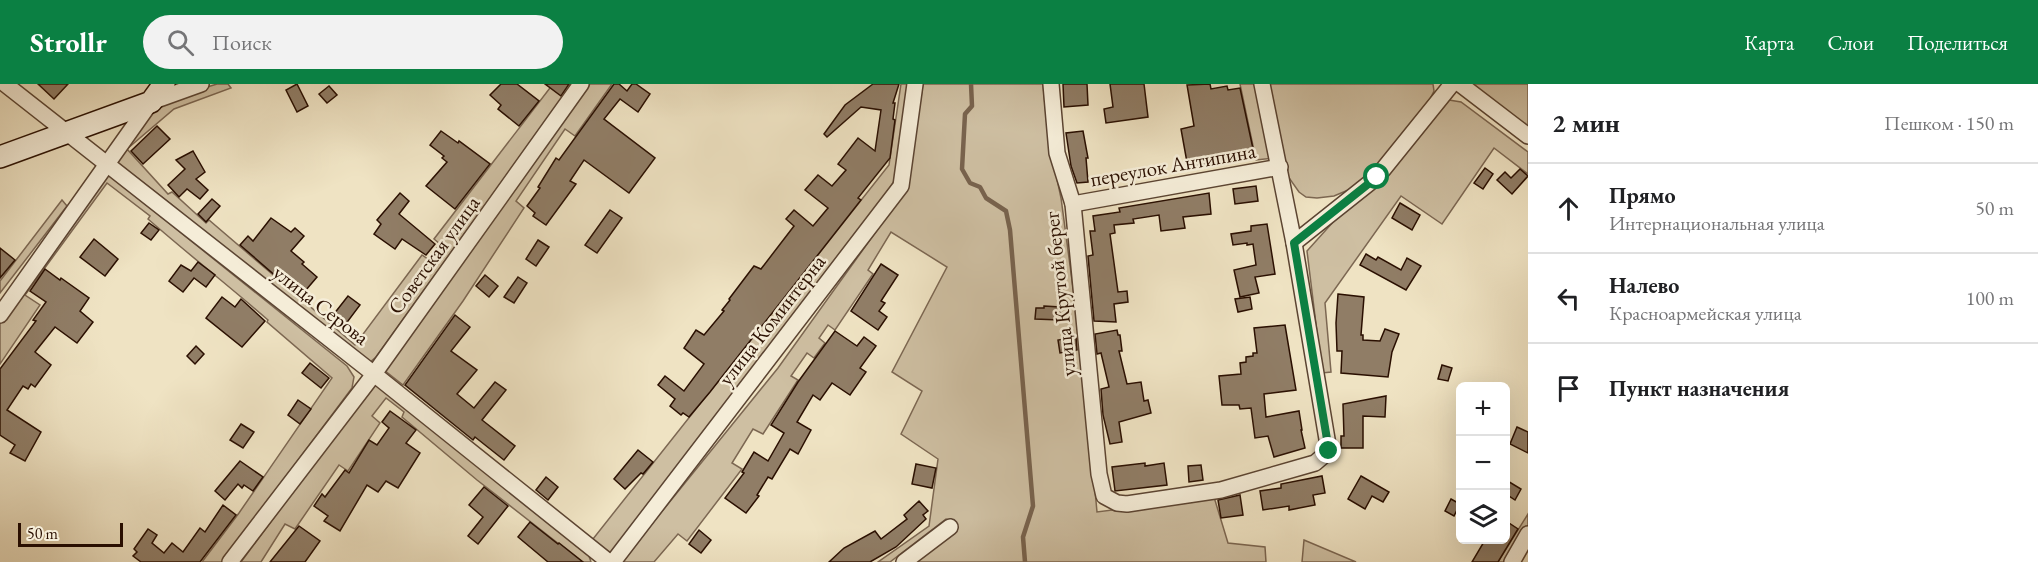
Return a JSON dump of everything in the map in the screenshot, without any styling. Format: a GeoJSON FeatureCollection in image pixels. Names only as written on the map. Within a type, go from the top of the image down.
{"type":"FeatureCollection","features":[{"type":"Feature","properties":{"kind":"street","name":"улица Серова"},"geometry":{"type":"LineString","coordinates":[[5,84],[64,133],[106,163],[611,562]]}},
{"type":"Feature","properties":{"kind":"street"},"geometry":{"type":"LineString","coordinates":[[0,315],[164,84]]}},
{"type":"Feature","properties":{"kind":"street"},"geometry":{"type":"LineString","coordinates":[[0,157],[201,84]]}},
{"type":"Feature","properties":{"kind":"street","name":"Советская улица"},"geometry":{"type":"LineString","coordinates":[[230,562],[374,374],[581,84]]}},
{"type":"Feature","properties":{"kind":"street","name":"улица Коминтерна"},"geometry":{"type":"LineString","coordinates":[[611,562],[901,186],[915,84]]}},
{"type":"Feature","properties":{"kind":"street","name":"улица Крутой берег"},"geometry":{"type":"LineString","coordinates":[[1051,84],[1057,153],[1073,204],[1099,474],[1104,496],[1108,500],[1127,504],[1221,490],[1315,463],[1329,451],[1294,243]]}},
{"type":"Feature","properties":{"kind":"street"},"geometry":{"type":"LineString","coordinates":[[1262,84],[1294,243],[1377,177],[1452,84]]}},
{"type":"Feature","properties":{"kind":"street"},"geometry":{"type":"LineString","coordinates":[[1460,84],[1528,136]]}},
{"type":"Feature","properties":{"kind":"street","name":"переулок Антипина"},"geometry":{"type":"LineString","coordinates":[[1073,204],[1280,167]]}},
{"type":"Feature","properties":{"kind":"street"},"geometry":{"type":"LineString","coordinates":[[904,562],[950,527]]}},
{"type":"Feature","properties":{"kind":"street"},"geometry":{"type":"LineString","coordinates":[[1512,562],[1528,534]]}},
{"type":"Feature","properties":{"kind":"shaded area"},"geometry":{"type":"Polygon","coordinates":[[[217,84],[228,84],[231,88],[174,109],[127,149],[168,194],[172,192],[206,223],[209,220],[355,345],[422,255],[428,259],[440,244],[434,239],[553,84],[572,84],[376,357],[369,363],[241,263],[118,163],[114,157],[144,116],[178,96],[217,84]]]}},
{"type":"Feature","properties":{"kind":"shaded area"},"geometry":{"type":"Polygon","coordinates":[[[590,84],[612,84],[575,136],[565,129],[516,201],[524,208],[463,301],[403,385],[384,370],[590,84]]]}},
{"type":"Feature","properties":{"kind":"shaded area"},"geometry":{"type":"Polygon","coordinates":[[[901,84],[908,84],[900,167],[893,183],[858,239],[611,553],[604,553],[589,544],[889,165],[901,84]]]}},
{"type":"Feature","properties":{"kind":"shaded area"},"geometry":{"type":"Polygon","coordinates":[[[923,84],[1043,84],[1048,136],[1061,198],[1084,370],[1097,512],[1214,497],[1228,543],[1265,547],[1266,562],[916,562],[955,533],[946,519],[890,562],[878,562],[929,526],[938,459],[901,434],[922,391],[892,372],[947,267],[891,232],[868,270],[873,274],[835,330],[828,325],[819,338],[825,343],[814,358],[807,353],[791,376],[798,380],[763,434],[753,429],[732,463],[742,469],[687,541],[678,534],[654,562],[621,562],[778,368],[903,194],[910,171],[923,84]]]}},
{"type":"Feature","properties":{"kind":"shaded area"},"geometry":{"type":"Polygon","coordinates":[[[1240,84],[1259,84],[1274,158],[1256,160],[1240,84]]]}},
{"type":"Feature","properties":{"kind":"shaded area"},"geometry":{"type":"Polygon","coordinates":[[[1267,84],[1433,84],[1434,91],[1429,101],[1372,173],[1353,188],[1334,196],[1317,198],[1306,197],[1299,192],[1287,175],[1267,84]]]}},
{"type":"Feature","properties":{"kind":"shaded area"},"geometry":{"type":"Polygon","coordinates":[[[1467,84],[1528,84],[1528,130],[1467,84]]]}},
{"type":"Feature","properties":{"kind":"shaded area"},"geometry":{"type":"Polygon","coordinates":[[[1449,100],[1461,102],[1528,152],[1528,174],[1494,148],[1442,224],[1401,196],[1325,303],[1331,372],[1322,373],[1307,251],[1334,221],[1381,182],[1449,100]]]}},
{"type":"Feature","properties":{"kind":"shaded area"},"geometry":{"type":"Polygon","coordinates":[[[104,175],[109,175],[347,366],[354,377],[352,388],[222,562],[202,562],[239,513],[332,378],[267,322],[268,320],[148,219],[150,216],[107,183],[25,295],[40,305],[0,364],[0,322],[104,175]]]}},
{"type":"Feature","properties":{"kind":"shaded area"},"geometry":{"type":"Polygon","coordinates":[[[62,200],[67,206],[0,293],[0,281],[62,200]]]}},
{"type":"Feature","properties":{"kind":"shaded area"},"geometry":{"type":"Polygon","coordinates":[[[372,385],[376,385],[589,556],[591,562],[582,562],[477,480],[402,417],[404,412],[386,398],[372,416],[380,423],[348,471],[339,465],[295,529],[285,524],[261,562],[241,562],[372,385]]]}},
{"type":"Feature","properties":{"kind":"shaded area"},"geometry":{"type":"Polygon","coordinates":[[[1528,514],[1528,528],[1507,562],[1498,562],[1528,514]]]}},
{"type":"Feature","properties":{"kind":"shaded area"},"geometry":{"type":"Polygon","coordinates":[[[1304,540],[1356,562],[1302,562],[1304,540]]]}},
{"type":"Feature","properties":{"kind":"building"},"geometry":{"type":"Polygon","coordinates":[[[38,84],[68,84],[54,99],[38,84]]]}},
{"type":"Feature","properties":{"kind":"building"},"geometry":{"type":"Polygon","coordinates":[[[297,84],[308,106],[297,112],[286,90],[297,84]]]}},
{"type":"Feature","properties":{"kind":"building"},"geometry":{"type":"Polygon","coordinates":[[[501,84],[517,84],[539,101],[519,126],[498,109],[501,105],[490,95],[501,84]]]}},
{"type":"Feature","properties":{"kind":"building"},"geometry":{"type":"Polygon","coordinates":[[[545,84],[569,84],[561,96],[545,84]]]}},
{"type":"Feature","properties":{"kind":"building"},"geometry":{"type":"Polygon","coordinates":[[[614,84],[619,84],[627,91],[632,84],[636,84],[650,94],[638,112],[620,99],[604,119],[655,158],[629,193],[584,160],[570,181],[576,184],[546,225],[533,216],[535,213],[527,206],[540,188],[538,187],[556,158],[559,160],[614,84]]]}},
{"type":"Feature","properties":{"kind":"building"},"geometry":{"type":"Polygon","coordinates":[[[873,84],[899,84],[893,103],[895,103],[893,119],[895,120],[890,158],[858,198],[861,200],[710,392],[689,417],[683,413],[681,415],[670,406],[675,399],[658,385],[665,376],[684,391],[704,364],[684,348],[696,330],[704,335],[724,311],[722,310],[729,299],[754,266],[761,269],[794,226],[786,219],[794,210],[813,226],[828,208],[805,190],[818,175],[832,186],[846,170],[838,164],[858,138],[875,151],[881,110],[861,107],[827,137],[824,134],[845,105],[873,84]]]}},
{"type":"Feature","properties":{"kind":"building"},"geometry":{"type":"Polygon","coordinates":[[[1063,84],[1087,84],[1088,105],[1064,107],[1063,84]]]}},
{"type":"Feature","properties":{"kind":"building"},"geometry":{"type":"Polygon","coordinates":[[[1110,84],[1144,84],[1148,117],[1106,123],[1104,109],[1113,107],[1110,84]]]}},
{"type":"Feature","properties":{"kind":"building"},"geometry":{"type":"Polygon","coordinates":[[[1210,84],[1211,89],[1227,86],[1228,90],[1240,88],[1255,158],[1233,162],[1232,158],[1204,162],[1205,166],[1188,168],[1181,129],[1194,126],[1187,85],[1210,84]]]}},
{"type":"Feature","properties":{"kind":"building"},"geometry":{"type":"Polygon","coordinates":[[[329,86],[337,95],[327,103],[319,94],[329,86]]]}},
{"type":"Feature","properties":{"kind":"building"},"geometry":{"type":"Polygon","coordinates":[[[157,126],[170,139],[143,164],[131,151],[157,126]]]}},
{"type":"Feature","properties":{"kind":"building"},"geometry":{"type":"Polygon","coordinates":[[[441,131],[490,164],[455,209],[426,186],[447,162],[442,158],[444,156],[430,145],[441,131]]]}},
{"type":"Feature","properties":{"kind":"building"},"geometry":{"type":"Polygon","coordinates":[[[1083,131],[1088,158],[1086,158],[1088,182],[1077,183],[1071,166],[1066,133],[1083,131]]]}},
{"type":"Feature","properties":{"kind":"building"},"geometry":{"type":"Polygon","coordinates":[[[193,151],[205,172],[196,179],[208,190],[200,199],[187,189],[179,197],[168,185],[185,169],[176,160],[193,151]]]}},
{"type":"Feature","properties":{"kind":"building"},"geometry":{"type":"Polygon","coordinates":[[[1485,168],[1493,174],[1483,189],[1474,183],[1485,168]]]}},
{"type":"Feature","properties":{"kind":"building"},"geometry":{"type":"Polygon","coordinates":[[[1520,169],[1528,176],[1512,194],[1497,180],[1505,172],[1511,178],[1520,169]]]}},
{"type":"Feature","properties":{"kind":"building"},"geometry":{"type":"Polygon","coordinates":[[[1256,186],[1258,201],[1235,204],[1233,189],[1256,186]]]}},
{"type":"Feature","properties":{"kind":"building"},"geometry":{"type":"Polygon","coordinates":[[[400,193],[409,201],[399,214],[435,244],[426,255],[402,239],[395,249],[374,234],[381,224],[377,220],[400,193]]]}},
{"type":"Feature","properties":{"kind":"building"},"geometry":{"type":"Polygon","coordinates":[[[1209,193],[1211,214],[1183,217],[1185,228],[1161,231],[1159,215],[1133,219],[1134,223],[1114,225],[1115,233],[1110,234],[1118,292],[1127,291],[1128,302],[1114,304],[1116,322],[1094,321],[1088,256],[1093,255],[1090,231],[1095,231],[1093,216],[1120,212],[1119,208],[1209,193]]]}},
{"type":"Feature","properties":{"kind":"building"},"geometry":{"type":"Polygon","coordinates":[[[212,199],[220,206],[206,222],[198,214],[212,199]]]}},
{"type":"Feature","properties":{"kind":"building"},"geometry":{"type":"Polygon","coordinates":[[[1400,203],[1420,215],[1412,230],[1392,218],[1400,203]]]}},
{"type":"Feature","properties":{"kind":"building"},"geometry":{"type":"Polygon","coordinates":[[[610,210],[622,218],[597,253],[585,245],[610,210]]]}},
{"type":"Feature","properties":{"kind":"building"},"geometry":{"type":"Polygon","coordinates":[[[271,218],[291,232],[295,228],[304,236],[291,251],[317,277],[300,297],[240,245],[248,236],[253,241],[271,218]]]}},
{"type":"Feature","properties":{"kind":"building"},"geometry":{"type":"Polygon","coordinates":[[[149,223],[159,230],[151,240],[141,233],[149,223]]]}},
{"type":"Feature","properties":{"kind":"building"},"geometry":{"type":"Polygon","coordinates":[[[1267,224],[1275,274],[1255,277],[1259,293],[1240,297],[1234,270],[1256,265],[1253,244],[1233,245],[1231,234],[1251,231],[1251,226],[1267,224]]]}},
{"type":"Feature","properties":{"kind":"building"},"geometry":{"type":"Polygon","coordinates":[[[94,239],[118,259],[105,276],[80,257],[94,239]]]}},
{"type":"Feature","properties":{"kind":"building"},"geometry":{"type":"Polygon","coordinates":[[[538,240],[549,247],[536,266],[526,259],[538,240]]]}},
{"type":"Feature","properties":{"kind":"building"},"geometry":{"type":"Polygon","coordinates":[[[0,248],[15,260],[0,278],[0,248]]]}},
{"type":"Feature","properties":{"kind":"building"},"geometry":{"type":"Polygon","coordinates":[[[1366,254],[1376,260],[1378,257],[1401,270],[1407,258],[1421,266],[1406,290],[1360,265],[1366,254]]]}},
{"type":"Feature","properties":{"kind":"building"},"geometry":{"type":"Polygon","coordinates":[[[198,262],[215,275],[206,287],[194,278],[183,292],[169,281],[181,265],[191,271],[198,262]]]}},
{"type":"Feature","properties":{"kind":"building"},"geometry":{"type":"Polygon","coordinates":[[[881,264],[898,275],[881,301],[885,303],[879,311],[887,317],[878,330],[851,311],[881,264]]]}},
{"type":"Feature","properties":{"kind":"building"},"geometry":{"type":"Polygon","coordinates":[[[45,269],[89,298],[80,311],[93,322],[77,343],[55,327],[35,352],[51,365],[35,387],[31,384],[28,389],[23,386],[7,410],[41,432],[25,461],[10,453],[15,445],[0,435],[0,369],[36,321],[33,320],[46,302],[30,291],[45,269]]]}},
{"type":"Feature","properties":{"kind":"building"},"geometry":{"type":"Polygon","coordinates":[[[485,275],[498,286],[489,297],[476,286],[485,275]]]}},
{"type":"Feature","properties":{"kind":"building"},"geometry":{"type":"Polygon","coordinates":[[[518,277],[527,283],[514,303],[504,297],[518,277]]]}},
{"type":"Feature","properties":{"kind":"building"},"geometry":{"type":"Polygon","coordinates":[[[1338,294],[1364,297],[1361,335],[1363,335],[1363,340],[1380,341],[1385,329],[1399,334],[1392,352],[1388,377],[1341,373],[1342,351],[1337,351],[1338,294]]]}},
{"type":"Feature","properties":{"kind":"building"},"geometry":{"type":"Polygon","coordinates":[[[348,296],[360,305],[342,329],[330,319],[348,296]]]}},
{"type":"Feature","properties":{"kind":"building"},"geometry":{"type":"Polygon","coordinates":[[[222,297],[235,307],[241,299],[265,321],[242,347],[206,318],[222,297]]]}},
{"type":"Feature","properties":{"kind":"building"},"geometry":{"type":"Polygon","coordinates":[[[1250,297],[1252,309],[1238,312],[1235,299],[1250,297]]]}},
{"type":"Feature","properties":{"kind":"building"},"geometry":{"type":"Polygon","coordinates":[[[1044,306],[1060,307],[1060,320],[1035,319],[1036,308],[1044,308],[1044,306]]]}},
{"type":"Feature","properties":{"kind":"building"},"geometry":{"type":"Polygon","coordinates":[[[455,315],[470,327],[451,351],[477,370],[457,394],[474,408],[495,382],[506,390],[482,420],[515,446],[504,460],[475,437],[473,440],[405,385],[455,315]]]}},
{"type":"Feature","properties":{"kind":"building"},"geometry":{"type":"Polygon","coordinates":[[[1285,325],[1296,390],[1264,394],[1266,417],[1299,411],[1305,448],[1274,457],[1268,436],[1255,438],[1251,408],[1240,409],[1239,405],[1222,405],[1219,376],[1241,374],[1240,363],[1246,362],[1246,357],[1257,353],[1254,328],[1285,325]]]}},
{"type":"Feature","properties":{"kind":"building"},"geometry":{"type":"Polygon","coordinates":[[[1117,330],[1120,335],[1122,351],[1119,351],[1127,384],[1141,382],[1144,401],[1148,400],[1151,413],[1119,422],[1122,442],[1110,444],[1103,415],[1101,389],[1109,387],[1101,353],[1097,354],[1095,334],[1117,330]]]}},
{"type":"Feature","properties":{"kind":"building"},"geometry":{"type":"Polygon","coordinates":[[[835,331],[857,346],[864,337],[876,346],[860,368],[866,372],[850,395],[832,383],[820,400],[813,395],[797,422],[811,430],[798,454],[790,449],[772,479],[768,477],[757,495],[759,496],[746,513],[725,498],[744,473],[742,472],[754,452],[768,461],[784,433],[771,425],[798,382],[835,331]]]}},
{"type":"Feature","properties":{"kind":"building"},"geometry":{"type":"Polygon","coordinates":[[[1076,337],[1077,350],[1060,353],[1058,340],[1076,337]]]}},
{"type":"Feature","properties":{"kind":"building"},"geometry":{"type":"Polygon","coordinates":[[[196,346],[204,354],[195,364],[187,356],[196,346]]]}},
{"type":"Feature","properties":{"kind":"building"},"geometry":{"type":"Polygon","coordinates":[[[310,363],[329,378],[321,388],[302,373],[310,363]]]}},
{"type":"Feature","properties":{"kind":"building"},"geometry":{"type":"Polygon","coordinates":[[[1442,365],[1452,368],[1448,381],[1438,379],[1442,365]]]}},
{"type":"Feature","properties":{"kind":"building"},"geometry":{"type":"Polygon","coordinates":[[[1386,396],[1385,417],[1363,416],[1363,448],[1341,448],[1341,436],[1344,436],[1343,404],[1386,396]]]}},
{"type":"Feature","properties":{"kind":"building"},"geometry":{"type":"Polygon","coordinates":[[[298,400],[311,409],[300,424],[288,415],[298,400]]]}},
{"type":"Feature","properties":{"kind":"building"},"geometry":{"type":"Polygon","coordinates":[[[390,411],[416,430],[406,443],[420,453],[398,488],[386,481],[378,492],[367,485],[340,531],[324,521],[328,516],[314,506],[322,494],[325,497],[345,470],[349,473],[369,440],[377,445],[389,428],[382,422],[390,411]]]}},
{"type":"Feature","properties":{"kind":"building"},"geometry":{"type":"Polygon","coordinates":[[[241,424],[254,432],[243,448],[230,440],[241,424]]]}},
{"type":"Feature","properties":{"kind":"building"},"geometry":{"type":"Polygon","coordinates":[[[1517,427],[1528,432],[1528,453],[1510,444],[1517,427]]]}},
{"type":"Feature","properties":{"kind":"building"},"geometry":{"type":"Polygon","coordinates":[[[638,450],[653,462],[625,489],[614,479],[638,450]]]}},
{"type":"Feature","properties":{"kind":"building"},"geometry":{"type":"Polygon","coordinates":[[[240,461],[263,477],[253,491],[244,485],[242,488],[238,484],[225,500],[215,491],[240,461]]]}},
{"type":"Feature","properties":{"kind":"building"},"geometry":{"type":"Polygon","coordinates":[[[1145,463],[1145,466],[1164,463],[1167,485],[1115,491],[1112,467],[1145,463]]]}},
{"type":"Feature","properties":{"kind":"building"},"geometry":{"type":"Polygon","coordinates":[[[916,464],[936,468],[932,488],[912,484],[916,464]]]}},
{"type":"Feature","properties":{"kind":"building"},"geometry":{"type":"Polygon","coordinates":[[[1201,465],[1203,480],[1189,482],[1188,466],[1201,465]]]}},
{"type":"Feature","properties":{"kind":"building"},"geometry":{"type":"Polygon","coordinates":[[[1322,476],[1325,493],[1313,495],[1315,505],[1289,510],[1289,506],[1263,510],[1260,491],[1281,488],[1281,484],[1322,476]]]}},
{"type":"Feature","properties":{"kind":"building"},"geometry":{"type":"Polygon","coordinates":[[[1361,476],[1389,492],[1383,502],[1372,496],[1365,509],[1348,499],[1361,476]]]}},
{"type":"Feature","properties":{"kind":"building"},"geometry":{"type":"Polygon","coordinates":[[[546,477],[558,487],[548,500],[536,490],[546,477]]]}},
{"type":"Feature","properties":{"kind":"building"},"geometry":{"type":"Polygon","coordinates":[[[1510,482],[1521,489],[1515,500],[1510,497],[1510,482]]]}},
{"type":"Feature","properties":{"kind":"building"},"geometry":{"type":"Polygon","coordinates":[[[484,487],[508,506],[478,544],[468,536],[483,517],[469,505],[484,487]]]}},
{"type":"Feature","properties":{"kind":"building"},"geometry":{"type":"Polygon","coordinates":[[[1240,495],[1243,515],[1221,518],[1218,500],[1240,495]]]}},
{"type":"Feature","properties":{"kind":"building"},"geometry":{"type":"Polygon","coordinates":[[[1451,499],[1456,502],[1454,516],[1445,511],[1451,499]]]}},
{"type":"Feature","properties":{"kind":"building"},"geometry":{"type":"Polygon","coordinates":[[[919,501],[928,511],[923,515],[926,519],[896,547],[870,562],[829,562],[844,548],[875,531],[881,539],[907,519],[904,515],[919,501]]]}},
{"type":"Feature","properties":{"kind":"building"},"geometry":{"type":"Polygon","coordinates":[[[223,505],[236,515],[200,562],[141,562],[133,556],[137,552],[134,549],[148,529],[157,535],[152,543],[164,553],[172,543],[183,552],[200,528],[205,532],[223,505]]]}},
{"type":"Feature","properties":{"kind":"building"},"geometry":{"type":"Polygon","coordinates":[[[530,522],[583,562],[548,562],[518,537],[530,522]]]}},
{"type":"Feature","properties":{"kind":"building"},"geometry":{"type":"Polygon","coordinates":[[[1510,524],[1518,529],[1510,542],[1510,524]]]}},
{"type":"Feature","properties":{"kind":"building"},"geometry":{"type":"Polygon","coordinates":[[[299,526],[320,541],[305,562],[270,562],[299,526]]]}},
{"type":"Feature","properties":{"kind":"building"},"geometry":{"type":"Polygon","coordinates":[[[699,530],[711,540],[701,553],[689,544],[699,530]]]}},
{"type":"Feature","properties":{"kind":"building"},"geometry":{"type":"Polygon","coordinates":[[[1483,544],[1509,544],[1498,562],[1472,562],[1483,544]]]}},
{"type":"Feature","properties":{"kind":"waterway"},"geometry":{"type":"LineString","coordinates":[[971,84],[972,106],[965,114],[962,169],[970,183],[980,187],[986,198],[1006,211],[1010,230],[1033,506],[1023,537],[1025,562]]}},
{"type":"Feature","properties":{"kind":"route"},"geometry":{"type":"LineString","coordinates":[[1329,451],[1294,243],[1377,177]]}}]}
